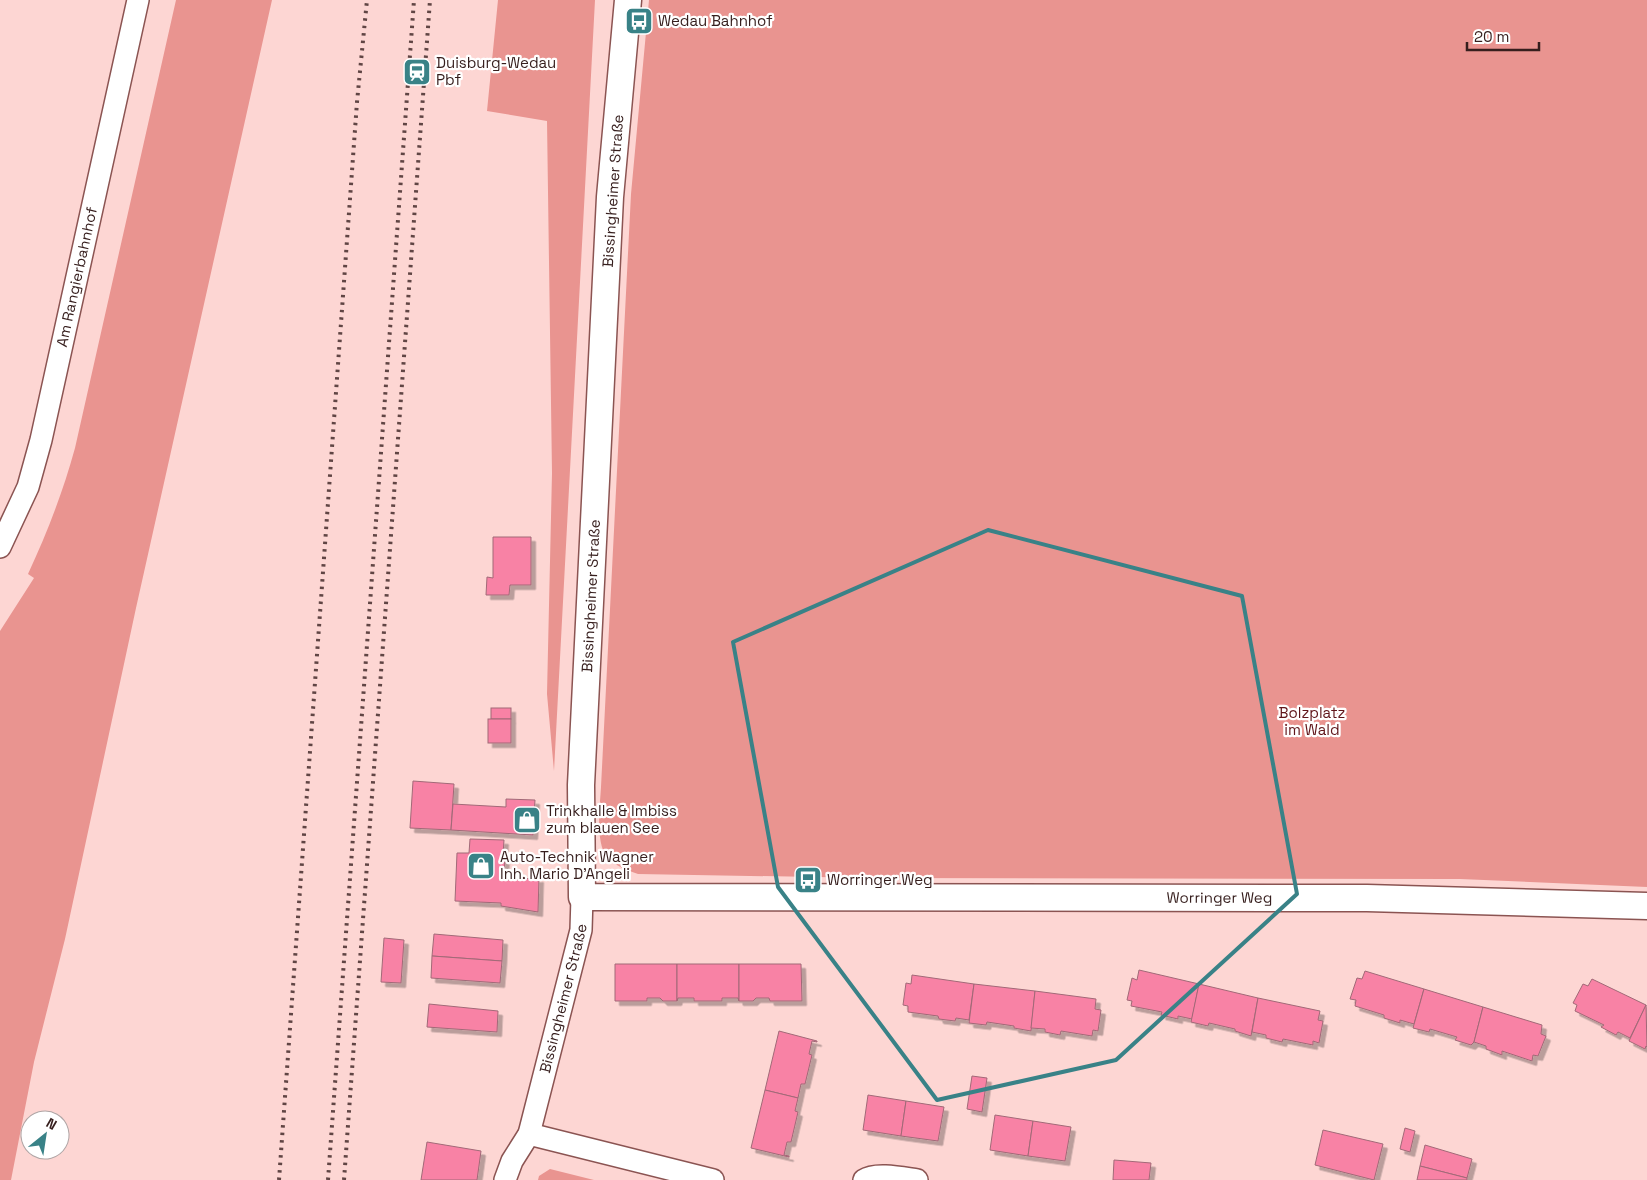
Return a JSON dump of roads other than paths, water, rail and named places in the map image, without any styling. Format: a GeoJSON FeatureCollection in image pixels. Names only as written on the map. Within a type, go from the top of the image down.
{"type":"FeatureCollection","features":[{"type":"Feature","properties":{"kind":"street","name":"Am Rangierbahnhof"},"geometry":{"type":"LineString","coordinates":[[0,547],[28,487],[41,440],[138,0]]}},
{"type":"Feature","properties":{"kind":"street","name":"Bissingheimer Straße"},"geometry":{"type":"LineString","coordinates":[[505,1180],[512,1162],[529,1134],[581,930],[582,785],[610,197],[628,0]]}},
{"type":"Feature","properties":{"kind":"street","name":"Worringer Weg"},"geometry":{"type":"LineString","coordinates":[[582,897],[1366,898],[1647,906]]}},
{"type":"Feature","properties":{"kind":"street"},"geometry":{"type":"LineString","coordinates":[[529,1134],[713,1180]]}},
{"type":"Feature","properties":{"kind":"street"},"geometry":{"type":"LineString","coordinates":[[864,1180],[870,1176],[900,1177],[917,1180]]}},
{"type":"Feature","properties":{"kind":"railway"},"geometry":{"type":"LineString","coordinates":[[279,1180],[357,102],[367,0]]}},
{"type":"Feature","properties":{"kind":"railway"},"geometry":{"type":"LineString","coordinates":[[328,1180],[414,0]]}},
{"type":"Feature","properties":{"kind":"railway"},"geometry":{"type":"LineString","coordinates":[[344,1180],[430,0]]}},
{"type":"Feature","properties":{"kind":"place","name":"Wedau Bahnhof"},"geometry":{"type":"Point","coordinates":[639,21]}},
{"type":"Feature","properties":{"kind":"place","name":"Duisburg-Wedau Pbf"},"geometry":{"type":"Point","coordinates":[417,72]}},
{"type":"Feature","properties":{"kind":"place","name":"Trinkhalle & Imbiss zum blauen See"},"geometry":{"type":"Point","coordinates":[527,820]}},
{"type":"Feature","properties":{"kind":"place","name":"Auto-Technik Wagner Inh. Mario D'Angeli"},"geometry":{"type":"Point","coordinates":[481,866]}},
{"type":"Feature","properties":{"kind":"place","name":"Worringer Weg"},"geometry":{"type":"Point","coordinates":[808,880]}},
{"type":"Feature","properties":{"kind":"park label","name":"Bolzplatz im Wald"},"geometry":{"type":"Point","coordinates":[1312,722]}}]}
